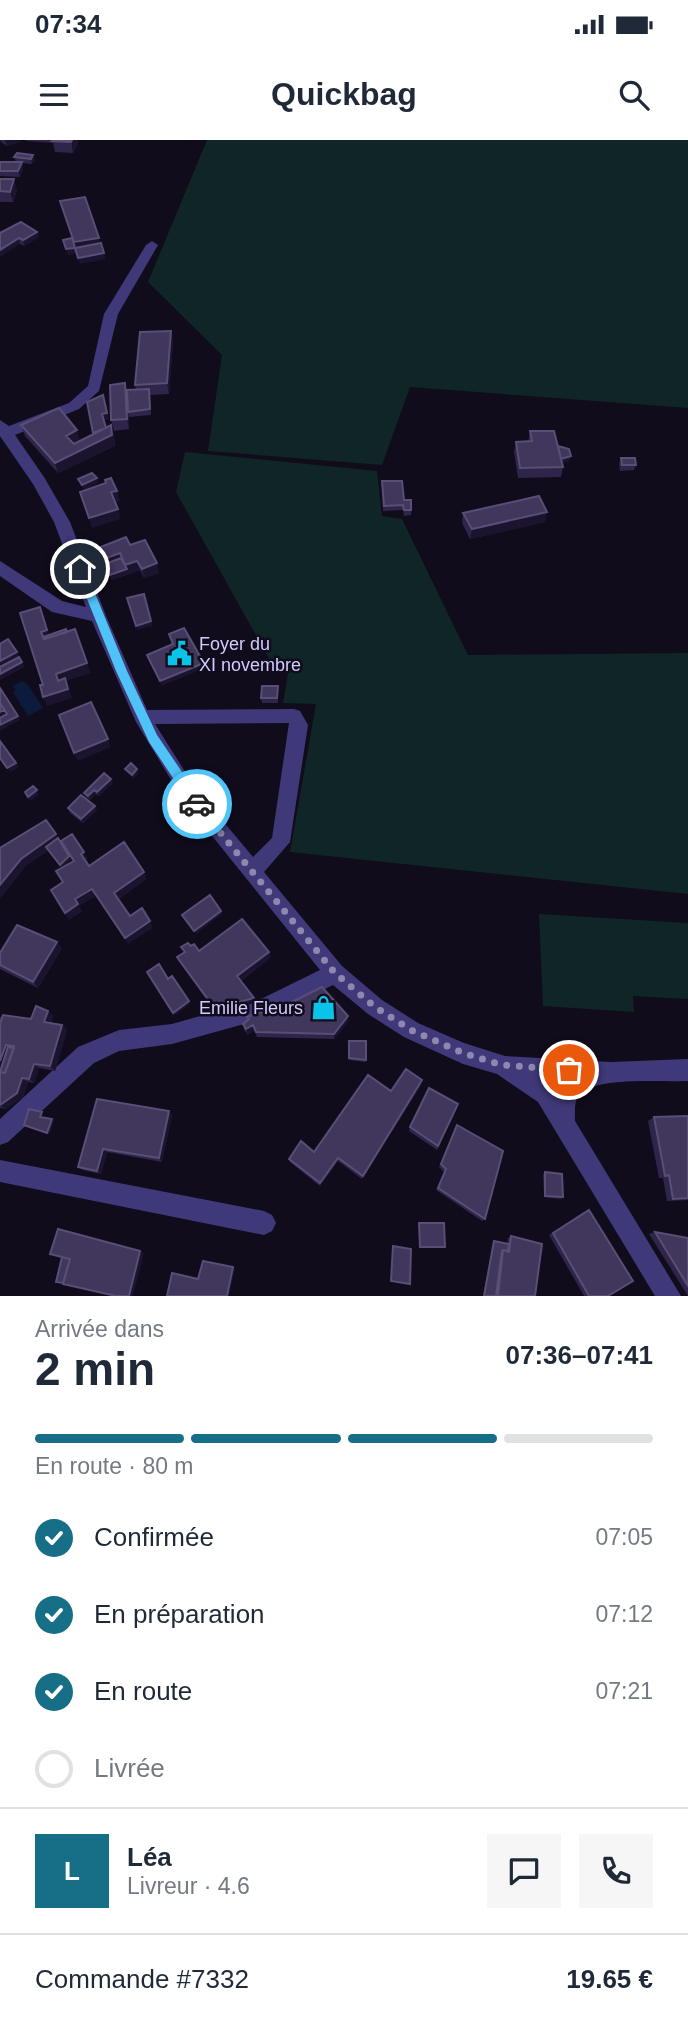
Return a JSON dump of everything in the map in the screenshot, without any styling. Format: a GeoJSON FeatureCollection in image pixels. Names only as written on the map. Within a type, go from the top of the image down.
{"type":"FeatureCollection","features":[{"type":"Feature","properties":{"kind":"street"},"geometry":{"type":"LineString","coordinates":[[152,245],[111,314],[94,388],[74,406],[3,429],[39,481],[62,522],[98,616],[142,717],[190,795],[335,973],[375,1007],[411,1030],[463,1053],[502,1065],[611,1073],[688,1070]]}},
{"type":"Feature","properties":{"kind":"street"},"geometry":{"type":"LineString","coordinates":[[0,567],[34,593],[58,607],[98,616]]}},
{"type":"Feature","properties":{"kind":"street"},"geometry":{"type":"LineString","coordinates":[[142,717],[294,716],[299,725],[281,842],[251,872]]}},
{"type":"Feature","properties":{"kind":"street"},"geometry":{"type":"LineString","coordinates":[[0,1134],[86,1055],[118,1041],[172,1034],[266,1008],[335,973]]}},
{"type":"Feature","properties":{"kind":"street"},"geometry":{"type":"LineString","coordinates":[[502,1065],[545,1094],[669,1296]]}},
{"type":"Feature","properties":{"kind":"street"},"geometry":{"type":"LineString","coordinates":[[564,1122],[564,1099],[576,1082],[611,1073]]}},
{"type":"Feature","properties":{"kind":"street"},"geometry":{"type":"LineString","coordinates":[[0,1171],[264,1223]]}},
{"type":"Feature","properties":{"kind":"green space"},"geometry":{"type":"Polygon","coordinates":[[[207,140],[688,140],[688,408],[410,387],[382,465],[208,451],[222,355],[148,282],[207,140]]]}},
{"type":"Feature","properties":{"kind":"green space"},"geometry":{"type":"Polygon","coordinates":[[[185,452],[377,471],[382,516],[402,519],[468,655],[688,653],[688,894],[290,852],[316,704],[283,703],[288,674],[276,671],[176,492],[185,452]]]}},
{"type":"Feature","properties":{"kind":"green space"},"geometry":{"type":"Polygon","coordinates":[[[539,914],[688,923],[688,999],[633,996],[634,1012],[543,1006],[539,914]]]}},
{"type":"Feature","properties":{"kind":"water"},"geometry":{"type":"Polygon","coordinates":[[[22,681],[28,685],[43,708],[28,716],[13,692],[16,690],[13,686],[22,681]]]}},
{"type":"Feature","properties":{"kind":"building"},"geometry":{"type":"Polygon","coordinates":[[[17,153],[33,155],[31,159],[14,157],[17,153]]]}},
{"type":"Feature","properties":{"kind":"building"},"geometry":{"type":"Polygon","coordinates":[[[0,162],[22,162],[18,171],[0,171],[0,162]]]}},
{"type":"Feature","properties":{"kind":"building"},"geometry":{"type":"Polygon","coordinates":[[[0,179],[14,179],[10,192],[0,191],[0,179]]]}},
{"type":"Feature","properties":{"kind":"building"},"geometry":{"type":"Polygon","coordinates":[[[85,197],[99,238],[74,242],[60,201],[85,197]]]}},
{"type":"Feature","properties":{"kind":"building"},"geometry":{"type":"Polygon","coordinates":[[[21,222],[37,232],[23,240],[19,238],[0,250],[0,233],[21,222]]]}},
{"type":"Feature","properties":{"kind":"building"},"geometry":{"type":"Polygon","coordinates":[[[72,238],[75,248],[66,249],[63,240],[72,238]]]}},
{"type":"Feature","properties":{"kind":"building"},"geometry":{"type":"Polygon","coordinates":[[[101,243],[104,253],[78,258],[75,248],[101,243]]]}},
{"type":"Feature","properties":{"kind":"building"},"geometry":{"type":"Polygon","coordinates":[[[171,331],[167,383],[135,385],[140,332],[171,331]]]}},
{"type":"Feature","properties":{"kind":"building"},"geometry":{"type":"Polygon","coordinates":[[[125,383],[127,419],[111,420],[110,385],[125,383]]]}},
{"type":"Feature","properties":{"kind":"building"},"geometry":{"type":"Polygon","coordinates":[[[149,389],[150,409],[128,412],[127,390],[149,389]]]}},
{"type":"Feature","properties":{"kind":"building"},"geometry":{"type":"Polygon","coordinates":[[[103,395],[107,413],[102,414],[106,428],[93,433],[87,402],[103,395]]]}},
{"type":"Feature","properties":{"kind":"building"},"geometry":{"type":"Polygon","coordinates":[[[59,408],[77,430],[66,436],[74,444],[111,425],[112,435],[55,463],[21,425],[59,408]]]}},
{"type":"Feature","properties":{"kind":"building"},"geometry":{"type":"Polygon","coordinates":[[[530,431],[554,431],[563,467],[520,468],[516,442],[532,441],[530,431]]]}},
{"type":"Feature","properties":{"kind":"building"},"geometry":{"type":"Polygon","coordinates":[[[558,446],[569,449],[571,456],[561,459],[558,446]]]}},
{"type":"Feature","properties":{"kind":"building"},"geometry":{"type":"Polygon","coordinates":[[[621,458],[635,458],[636,465],[622,465],[621,458]]]}},
{"type":"Feature","properties":{"kind":"building"},"geometry":{"type":"Polygon","coordinates":[[[92,473],[97,478],[82,485],[78,479],[92,473]]]}},
{"type":"Feature","properties":{"kind":"building"},"geometry":{"type":"Polygon","coordinates":[[[111,478],[117,491],[111,492],[118,509],[89,518],[80,492],[106,483],[105,480],[111,478]]]}},
{"type":"Feature","properties":{"kind":"building"},"geometry":{"type":"Polygon","coordinates":[[[382,481],[402,481],[404,500],[411,500],[411,510],[404,510],[403,505],[384,506],[382,481]]]}},
{"type":"Feature","properties":{"kind":"building"},"geometry":{"type":"Polygon","coordinates":[[[539,496],[547,512],[472,529],[463,513],[539,496]]]}},
{"type":"Feature","properties":{"kind":"building"},"geometry":{"type":"Polygon","coordinates":[[[126,537],[130,545],[145,540],[157,563],[142,569],[137,561],[125,565],[120,553],[104,559],[98,548],[126,537]]]}},
{"type":"Feature","properties":{"kind":"building"},"geometry":{"type":"Polygon","coordinates":[[[121,558],[127,569],[110,575],[105,564],[121,558]]]}},
{"type":"Feature","properties":{"kind":"building"},"geometry":{"type":"Polygon","coordinates":[[[144,594],[151,621],[136,626],[127,598],[144,594]]]}},
{"type":"Feature","properties":{"kind":"building"},"geometry":{"type":"Polygon","coordinates":[[[40,607],[47,630],[41,632],[44,639],[75,629],[87,663],[56,674],[58,681],[65,678],[68,689],[43,697],[40,685],[43,685],[20,613],[40,607]]]}},
{"type":"Feature","properties":{"kind":"building","name":"Foyer du XI novembre"},"geometry":{"type":"Polygon","coordinates":[[[184,628],[204,663],[160,681],[147,655],[173,644],[169,634],[184,628]]]}},
{"type":"Feature","properties":{"kind":"building"},"geometry":{"type":"Polygon","coordinates":[[[66,629],[67,632],[44,639],[43,637],[66,629]]]}},
{"type":"Feature","properties":{"kind":"building"},"geometry":{"type":"Polygon","coordinates":[[[8,639],[17,652],[0,661],[0,644],[8,639]]]}},
{"type":"Feature","properties":{"kind":"building"},"geometry":{"type":"Polygon","coordinates":[[[19,657],[22,662],[0,674],[0,667],[19,657]]]}},
{"type":"Feature","properties":{"kind":"building"},"geometry":{"type":"Polygon","coordinates":[[[262,686],[278,686],[277,698],[261,698],[262,686]]]}},
{"type":"Feature","properties":{"kind":"building"},"geometry":{"type":"Polygon","coordinates":[[[0,688],[18,716],[0,725],[0,718],[7,714],[0,703],[0,688]]]}},
{"type":"Feature","properties":{"kind":"building"},"geometry":{"type":"Polygon","coordinates":[[[91,702],[108,739],[74,753],[59,715],[91,702]]]}},
{"type":"Feature","properties":{"kind":"building"},"geometry":{"type":"Polygon","coordinates":[[[0,741],[16,763],[7,768],[0,758],[0,741]]]}},
{"type":"Feature","properties":{"kind":"building"},"geometry":{"type":"Polygon","coordinates":[[[131,763],[137,769],[132,775],[125,769],[131,763]]]}},
{"type":"Feature","properties":{"kind":"building"},"geometry":{"type":"Polygon","coordinates":[[[104,773],[111,779],[97,792],[94,790],[88,796],[84,793],[104,773]]]}},
{"type":"Feature","properties":{"kind":"building"},"geometry":{"type":"Polygon","coordinates":[[[33,786],[37,790],[28,797],[25,792],[33,786]]]}},
{"type":"Feature","properties":{"kind":"building"},"geometry":{"type":"Polygon","coordinates":[[[81,795],[95,806],[81,819],[68,808],[81,795]]]}},
{"type":"Feature","properties":{"kind":"building"},"geometry":{"type":"Polygon","coordinates":[[[46,820],[56,834],[21,859],[0,885],[0,848],[46,820]]]}},
{"type":"Feature","properties":{"kind":"building"},"geometry":{"type":"Polygon","coordinates":[[[72,834],[84,852],[81,854],[89,866],[124,842],[144,872],[114,893],[130,916],[142,908],[150,921],[125,938],[92,889],[75,899],[78,904],[65,913],[51,890],[63,882],[56,871],[74,861],[61,841],[72,834]]]}},
{"type":"Feature","properties":{"kind":"building"},"geometry":{"type":"Polygon","coordinates":[[[58,838],[69,856],[60,865],[46,847],[58,838]]]}},
{"type":"Feature","properties":{"kind":"building"},"geometry":{"type":"Polygon","coordinates":[[[210,895],[221,911],[194,931],[182,915],[210,895]]]}},
{"type":"Feature","properties":{"kind":"building"},"geometry":{"type":"Polygon","coordinates":[[[242,919],[269,952],[237,976],[254,998],[215,1009],[177,957],[185,952],[181,947],[188,943],[191,946],[194,944],[199,951],[242,919]]]}},
{"type":"Feature","properties":{"kind":"building"},"geometry":{"type":"Polygon","coordinates":[[[17,925],[57,942],[33,982],[0,965],[0,953],[17,925]]]}},
{"type":"Feature","properties":{"kind":"building"},"geometry":{"type":"Polygon","coordinates":[[[159,964],[168,979],[172,976],[189,1001],[173,1013],[147,972],[159,964]]]}},
{"type":"Feature","properties":{"kind":"building"},"geometry":{"type":"Polygon","coordinates":[[[322,987],[348,1016],[334,1034],[256,1032],[253,1025],[246,1029],[243,1024],[249,1019],[247,1017],[273,1008],[274,1011],[322,987]]]}},
{"type":"Feature","properties":{"kind":"building"},"geometry":{"type":"Polygon","coordinates":[[[36,1006],[48,1011],[44,1022],[62,1025],[50,1066],[34,1064],[29,1079],[22,1078],[17,1093],[0,1105],[0,1072],[5,1073],[14,1046],[6,1045],[0,1061],[0,1024],[3,1015],[31,1019],[36,1006]]]}},
{"type":"Feature","properties":{"kind":"building"},"geometry":{"type":"Polygon","coordinates":[[[349,1041],[366,1041],[366,1060],[349,1058],[349,1041]]]}},
{"type":"Feature","properties":{"kind":"building"},"geometry":{"type":"Polygon","coordinates":[[[8,1047],[14,1048],[5,1073],[0,1072],[8,1047]]]}},
{"type":"Feature","properties":{"kind":"building"},"geometry":{"type":"Polygon","coordinates":[[[406,1069],[422,1080],[363,1176],[338,1158],[320,1183],[289,1159],[301,1141],[314,1152],[368,1075],[391,1091],[406,1069]]]}},
{"type":"Feature","properties":{"kind":"building"},"geometry":{"type":"Polygon","coordinates":[[[429,1088],[458,1104],[438,1146],[410,1127],[429,1088]]]}},
{"type":"Feature","properties":{"kind":"building"},"geometry":{"type":"Polygon","coordinates":[[[97,1099],[169,1111],[159,1158],[103,1149],[97,1171],[78,1167],[97,1099]]]}},
{"type":"Feature","properties":{"kind":"building"},"geometry":{"type":"Polygon","coordinates":[[[29,1109],[42,1112],[40,1117],[52,1119],[47,1133],[24,1125],[29,1109]]]}},
{"type":"Feature","properties":{"kind":"building"},"geometry":{"type":"Polygon","coordinates":[[[688,1116],[688,1198],[673,1199],[669,1175],[665,1176],[654,1117],[688,1116]]]}},
{"type":"Feature","properties":{"kind":"building"},"geometry":{"type":"Polygon","coordinates":[[[457,1125],[503,1151],[485,1219],[438,1188],[446,1169],[441,1164],[457,1125]]]}},
{"type":"Feature","properties":{"kind":"building"},"geometry":{"type":"Polygon","coordinates":[[[545,1172],[562,1174],[563,1197],[545,1196],[545,1172]]]}},
{"type":"Feature","properties":{"kind":"building"},"geometry":{"type":"Polygon","coordinates":[[[589,1210],[633,1281],[608,1296],[589,1296],[553,1233],[589,1210]]]}},
{"type":"Feature","properties":{"kind":"building"},"geometry":{"type":"Polygon","coordinates":[[[419,1223],[444,1223],[445,1247],[420,1247],[419,1223]]]}},
{"type":"Feature","properties":{"kind":"building"},"geometry":{"type":"Polygon","coordinates":[[[58,1229],[140,1251],[129,1296],[116,1296],[63,1284],[70,1259],[50,1254],[58,1229]]]}},
{"type":"Feature","properties":{"kind":"building"},"geometry":{"type":"Polygon","coordinates":[[[655,1232],[688,1238],[688,1286],[655,1232]]]}},
{"type":"Feature","properties":{"kind":"building"},"geometry":{"type":"Polygon","coordinates":[[[511,1236],[542,1244],[535,1296],[498,1296],[503,1250],[509,1252],[511,1236]]]}},
{"type":"Feature","properties":{"kind":"building"},"geometry":{"type":"Polygon","coordinates":[[[494,1241],[509,1244],[508,1251],[502,1251],[496,1296],[484,1296],[494,1241]]]}},
{"type":"Feature","properties":{"kind":"building"},"geometry":{"type":"Polygon","coordinates":[[[393,1246],[411,1249],[410,1284],[391,1281],[393,1246]]]}},
{"type":"Feature","properties":{"kind":"building"},"geometry":{"type":"Polygon","coordinates":[[[62,1257],[70,1259],[63,1283],[56,1282],[62,1257]]]}},
{"type":"Feature","properties":{"kind":"building"},"geometry":{"type":"Polygon","coordinates":[[[203,1261],[233,1267],[227,1296],[167,1296],[172,1273],[198,1279],[203,1261]]]}},
{"type":"Feature","properties":{"kind":"way so far"},"geometry":{"type":"LineString","coordinates":[[197,804],[335,973],[375,1007],[411,1030],[463,1053],[502,1065],[569,1070]]}},
{"type":"Feature","properties":{"kind":"place","name":"Foyer du XI novembre"},"geometry":{"type":"Point","coordinates":[179,654]}},
{"type":"Feature","properties":{"kind":"place","name":"Emilie Fleurs"},"geometry":{"type":"Point","coordinates":[323,1008]}},
{"type":"Feature","properties":{"kind":"route"},"geometry":{"type":"LineString","coordinates":[[80,569],[121,671],[153,738],[197,804]]}}]}
